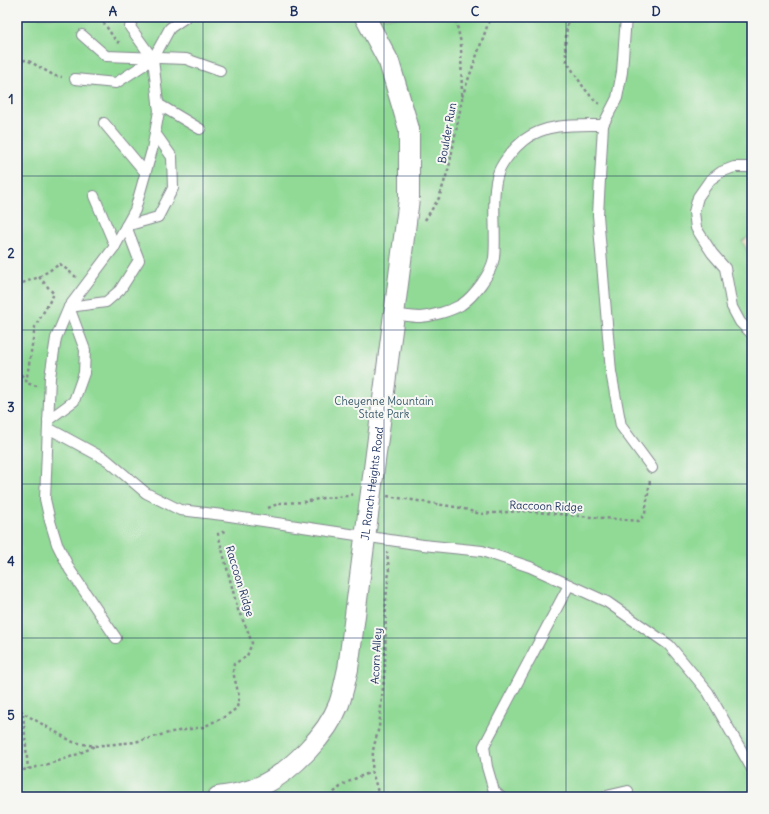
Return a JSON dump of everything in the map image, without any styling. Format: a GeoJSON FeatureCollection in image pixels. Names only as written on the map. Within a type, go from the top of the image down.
{"type":"FeatureCollection","features":[{"type":"Feature","properties":{"kind":"street","name":"JL Ranch Heights Road"},"geometry":{"type":"LineString","coordinates":[[218,797],[241,794],[263,785],[286,770],[321,736],[339,705],[348,669],[409,199],[409,129],[389,62],[364,17]]}},
{"type":"Feature","properties":{"kind":"lane"},"geometry":{"type":"LineString","coordinates":[[116,638],[70,570],[57,544],[45,499],[50,377],[56,338],[69,308],[114,246],[136,210],[155,133],[159,111],[153,59],[130,28],[134,17]]}},
{"type":"Feature","properties":{"kind":"lane"},"geometry":{"type":"LineString","coordinates":[[75,79],[116,83],[153,59],[170,28],[186,17]]}},
{"type":"Feature","properties":{"kind":"lane"},"geometry":{"type":"LineString","coordinates":[[626,17],[622,72],[617,98],[603,125],[598,215],[611,372],[621,426],[652,468]]}},
{"type":"Feature","properties":{"kind":"lane"},"geometry":{"type":"LineString","coordinates":[[82,35],[106,56],[153,59],[186,59],[220,71]]}},
{"type":"Feature","properties":{"kind":"lane"},"geometry":{"type":"LineString","coordinates":[[158,104],[200,129]]}},
{"type":"Feature","properties":{"kind":"lane"},"geometry":{"type":"LineString","coordinates":[[104,123],[146,172]]}},
{"type":"Feature","properties":{"kind":"lane"},"geometry":{"type":"LineString","coordinates":[[393,314],[420,317],[440,313],[461,304],[474,293],[487,277],[494,260],[495,189],[499,171],[511,153],[524,140],[541,131],[564,125],[603,125]]}},
{"type":"Feature","properties":{"kind":"lane"},"geometry":{"type":"LineString","coordinates":[[126,226],[158,217],[173,188],[172,157],[155,133]]}},
{"type":"Feature","properties":{"kind":"lane"},"geometry":{"type":"LineString","coordinates":[[752,167],[734,167],[721,172],[710,180],[698,197],[694,212],[696,228],[712,253],[725,268],[732,307],[740,322],[752,334]]}},
{"type":"Feature","properties":{"kind":"lane"},"geometry":{"type":"LineString","coordinates":[[94,196],[114,246]]}},
{"type":"Feature","properties":{"kind":"lane"},"geometry":{"type":"LineString","coordinates":[[69,308],[106,302],[120,290],[139,260],[126,226]]}},
{"type":"Feature","properties":{"kind":"lane"},"geometry":{"type":"LineString","coordinates":[[48,424],[74,401],[84,373],[85,350],[69,308]]}},
{"type":"Feature","properties":{"kind":"lane"},"geometry":{"type":"LineString","coordinates":[[48,424],[107,460],[146,493],[180,510],[423,545],[482,551],[530,567],[607,602],[669,645],[708,692],[752,769]]}},
{"type":"Feature","properties":{"kind":"lane"},"geometry":{"type":"LineString","coordinates":[[501,797],[494,791],[486,767],[484,746],[569,585]]}},
{"type":"Feature","properties":{"kind":"lane"},"geometry":{"type":"LineString","coordinates":[[602,797],[628,791]]}},
{"type":"Feature","properties":{"kind":"path","name":"Boulder Run"},"geometry":{"type":"LineString","coordinates":[[404,237],[426,219],[439,198],[449,167],[462,100],[462,43],[455,17]]}},
{"type":"Feature","properties":{"kind":"path"},"geometry":{"type":"LineString","coordinates":[[462,100],[488,21],[493,17]]}},
{"type":"Feature","properties":{"kind":"path"},"geometry":{"type":"LineString","coordinates":[[568,17],[565,47],[567,62],[595,101],[611,110]]}},
{"type":"Feature","properties":{"kind":"path"},"geometry":{"type":"LineString","coordinates":[[576,17],[583,17]]}},
{"type":"Feature","properties":{"kind":"path"},"geometry":{"type":"LineString","coordinates":[[17,61],[27,60],[55,76],[75,79]]}},
{"type":"Feature","properties":{"kind":"path"},"geometry":{"type":"LineString","coordinates":[[17,285],[39,277],[60,264],[85,286]]}},
{"type":"Feature","properties":{"kind":"path"},"geometry":{"type":"LineString","coordinates":[[26,380],[35,327],[54,294],[39,277]]}},
{"type":"Feature","properties":{"kind":"path"},"geometry":{"type":"LineString","coordinates":[[17,370],[26,380],[26,383],[39,386]]}},
{"type":"Feature","properties":{"kind":"path","name":"Raccoon Ridge"},"geometry":{"type":"LineString","coordinates":[[17,705],[23,713],[73,742],[94,746],[135,742],[172,732],[203,727],[237,708],[239,696],[233,672],[234,664],[247,656],[252,643],[238,610],[218,534],[246,520],[257,512],[280,503],[304,502],[323,498],[348,496],[372,484],[385,496],[461,508],[480,514],[523,511],[639,521],[645,514],[652,468]]}},
{"type":"Feature","properties":{"kind":"path","name":"Acorn Alley"},"geometry":{"type":"LineString","coordinates":[[378,797],[372,772],[373,750],[380,727],[385,667],[386,599],[389,571],[386,552],[388,540]]}},
{"type":"Feature","properties":{"kind":"path"},"geometry":{"type":"LineString","coordinates":[[23,713],[28,769]]}},
{"type":"Feature","properties":{"kind":"path"},"geometry":{"type":"LineString","coordinates":[[17,771],[84,752],[94,746]]}},
{"type":"Feature","properties":{"kind":"path"},"geometry":{"type":"LineString","coordinates":[[330,797],[337,789],[350,780],[372,772]]}},
{"type":"Feature","properties":{"kind":"green space","name":"Cheyenne Mountain State Park"},"geometry":{"type":"Polygon","coordinates":[[[17,17],[752,17],[752,235],[742,241],[752,259],[752,797],[17,797],[17,17]]]}}]}
